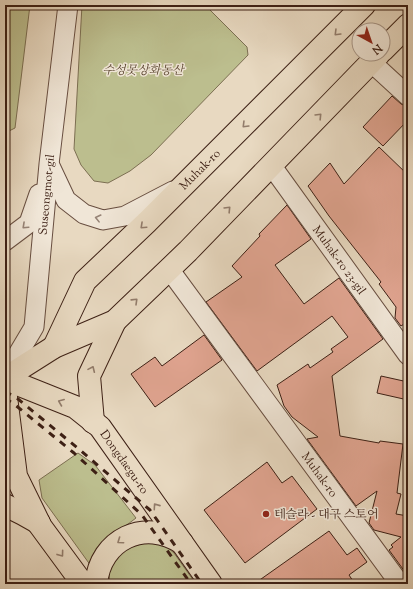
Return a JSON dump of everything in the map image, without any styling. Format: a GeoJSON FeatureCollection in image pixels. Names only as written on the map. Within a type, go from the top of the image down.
{"type":"FeatureCollection","features":[{"type":"Feature","properties":{"kind":"main road","name":"Muhak-ro"},"geometry":{"type":"LineString","coordinates":[[54,347],[85,281],[185,185],[364,5]]}},
{"type":"Feature","properties":{"kind":"main road"},"geometry":{"type":"LineString","coordinates":[[391,42],[408,25]]}},
{"type":"Feature","properties":{"kind":"main road"},"geometry":{"type":"LineString","coordinates":[[93,422],[89,376],[115,321],[169,269],[371,62]]}},
{"type":"Feature","properties":{"kind":"main road"},"geometry":{"type":"LineString","coordinates":[[5,377],[54,347],[115,321]]}},
{"type":"Feature","properties":{"kind":"main road","name":"Dongdaegu-ro"},"geometry":{"type":"LineString","coordinates":[[5,377],[75,407],[100,427],[211,584]]}},
{"type":"Feature","properties":{"kind":"main road"},"geometry":{"type":"LineString","coordinates":[[5,389],[16,476],[39,523]]}},
{"type":"Feature","properties":{"kind":"main road"},"geometry":{"type":"LineString","coordinates":[[5,479],[83,584]]}},
{"type":"Feature","properties":{"kind":"main road"},"geometry":{"type":"LineString","coordinates":[[5,505],[39,523]]}},
{"type":"Feature","properties":{"kind":"main road"},"geometry":{"type":"LineString","coordinates":[[96,584],[98,571],[104,557],[114,546],[126,537],[140,533],[155,532],[169,536],[182,543]]}},
{"type":"Feature","properties":{"kind":"street","name":"Suseongmot-gil"},"geometry":{"type":"LineString","coordinates":[[5,377],[34,327],[49,164],[68,5]]}},
{"type":"Feature","properties":{"kind":"street"},"geometry":{"type":"LineString","coordinates":[[383,62],[408,96]]}},
{"type":"Feature","properties":{"kind":"street"},"geometry":{"type":"LineString","coordinates":[[49,164],[66,200],[84,214],[103,220],[125,216],[185,185]]}},
{"type":"Feature","properties":{"kind":"street"},"geometry":{"type":"LineString","coordinates":[[5,241],[29,223],[49,164]]}},
{"type":"Feature","properties":{"kind":"street","name":"Muhak-ro 23-gil"},"geometry":{"type":"LineString","coordinates":[[271,165],[408,355]]}},
{"type":"Feature","properties":{"kind":"street","name":"Muhak-ro"},"geometry":{"type":"LineString","coordinates":[[169,269],[400,584]]}},
{"type":"Feature","properties":{"kind":"green space"},"geometry":{"type":"Polygon","coordinates":[[[5,5],[30,5],[15,128],[5,133],[5,5]]]}},
{"type":"Feature","properties":{"kind":"green space","name":"수성못상화동산"},"geometry":{"type":"Polygon","coordinates":[[[82,5],[205,5],[247,47],[248,55],[151,155],[130,171],[108,183],[94,181],[81,165],[74,149],[82,5]]]}},
{"type":"Feature","properties":{"kind":"green space"},"geometry":{"type":"Polygon","coordinates":[[[78,453],[95,465],[136,518],[99,546],[91,566],[42,498],[39,480],[78,453]]]}},
{"type":"Feature","properties":{"kind":"green space"},"geometry":{"type":"Polygon","coordinates":[[[137,541],[162,543],[174,553],[196,584],[110,584],[110,568],[115,557],[137,541]]]}},
{"type":"Feature","properties":{"kind":"building"},"geometry":{"type":"Polygon","coordinates":[[[392,96],[401,104],[408,107],[408,120],[383,146],[363,127],[392,96]]]}},
{"type":"Feature","properties":{"kind":"building"},"geometry":{"type":"Polygon","coordinates":[[[379,147],[408,175],[408,324],[407,322],[401,326],[395,318],[396,307],[379,284],[381,282],[329,216],[308,186],[330,163],[344,184],[379,147]]]}},
{"type":"Feature","properties":{"kind":"building"},"geometry":{"type":"Polygon","coordinates":[[[287,205],[311,239],[275,265],[304,304],[339,278],[383,339],[332,376],[340,436],[379,443],[380,441],[403,444],[397,493],[401,494],[396,514],[408,516],[408,576],[389,550],[393,547],[391,545],[401,537],[374,530],[369,523],[377,491],[356,506],[307,439],[318,437],[292,417],[284,406],[277,385],[308,364],[310,368],[333,352],[331,349],[348,337],[332,316],[257,371],[206,302],[242,277],[232,266],[260,236],[259,234],[287,205]]]}},
{"type":"Feature","properties":{"kind":"building"},"geometry":{"type":"Polygon","coordinates":[[[204,335],[222,360],[155,407],[131,374],[155,357],[162,366],[204,335]]]}},
{"type":"Feature","properties":{"kind":"building"},"geometry":{"type":"Polygon","coordinates":[[[381,376],[408,382],[408,400],[377,393],[381,376]]]}},
{"type":"Feature","properties":{"kind":"building"},"geometry":{"type":"Polygon","coordinates":[[[267,462],[282,483],[292,476],[317,509],[245,563],[204,510],[267,462]]]}},
{"type":"Feature","properties":{"kind":"building"},"geometry":{"type":"Polygon","coordinates":[[[329,531],[347,555],[357,548],[367,562],[349,575],[355,584],[254,584],[329,531]]]}},
{"type":"Feature","properties":{"kind":"railway"},"geometry":{"type":"LineString","coordinates":[[5,391],[18,399],[150,510],[202,584]]}},
{"type":"Feature","properties":{"kind":"railway"},"geometry":{"type":"LineString","coordinates":[[5,398],[74,453],[142,515],[191,584]]}},
{"type":"Feature","properties":{"kind":"place","name":"테슬라 - 대구 스토어"},"geometry":{"type":"Point","coordinates":[266,514]}}]}
